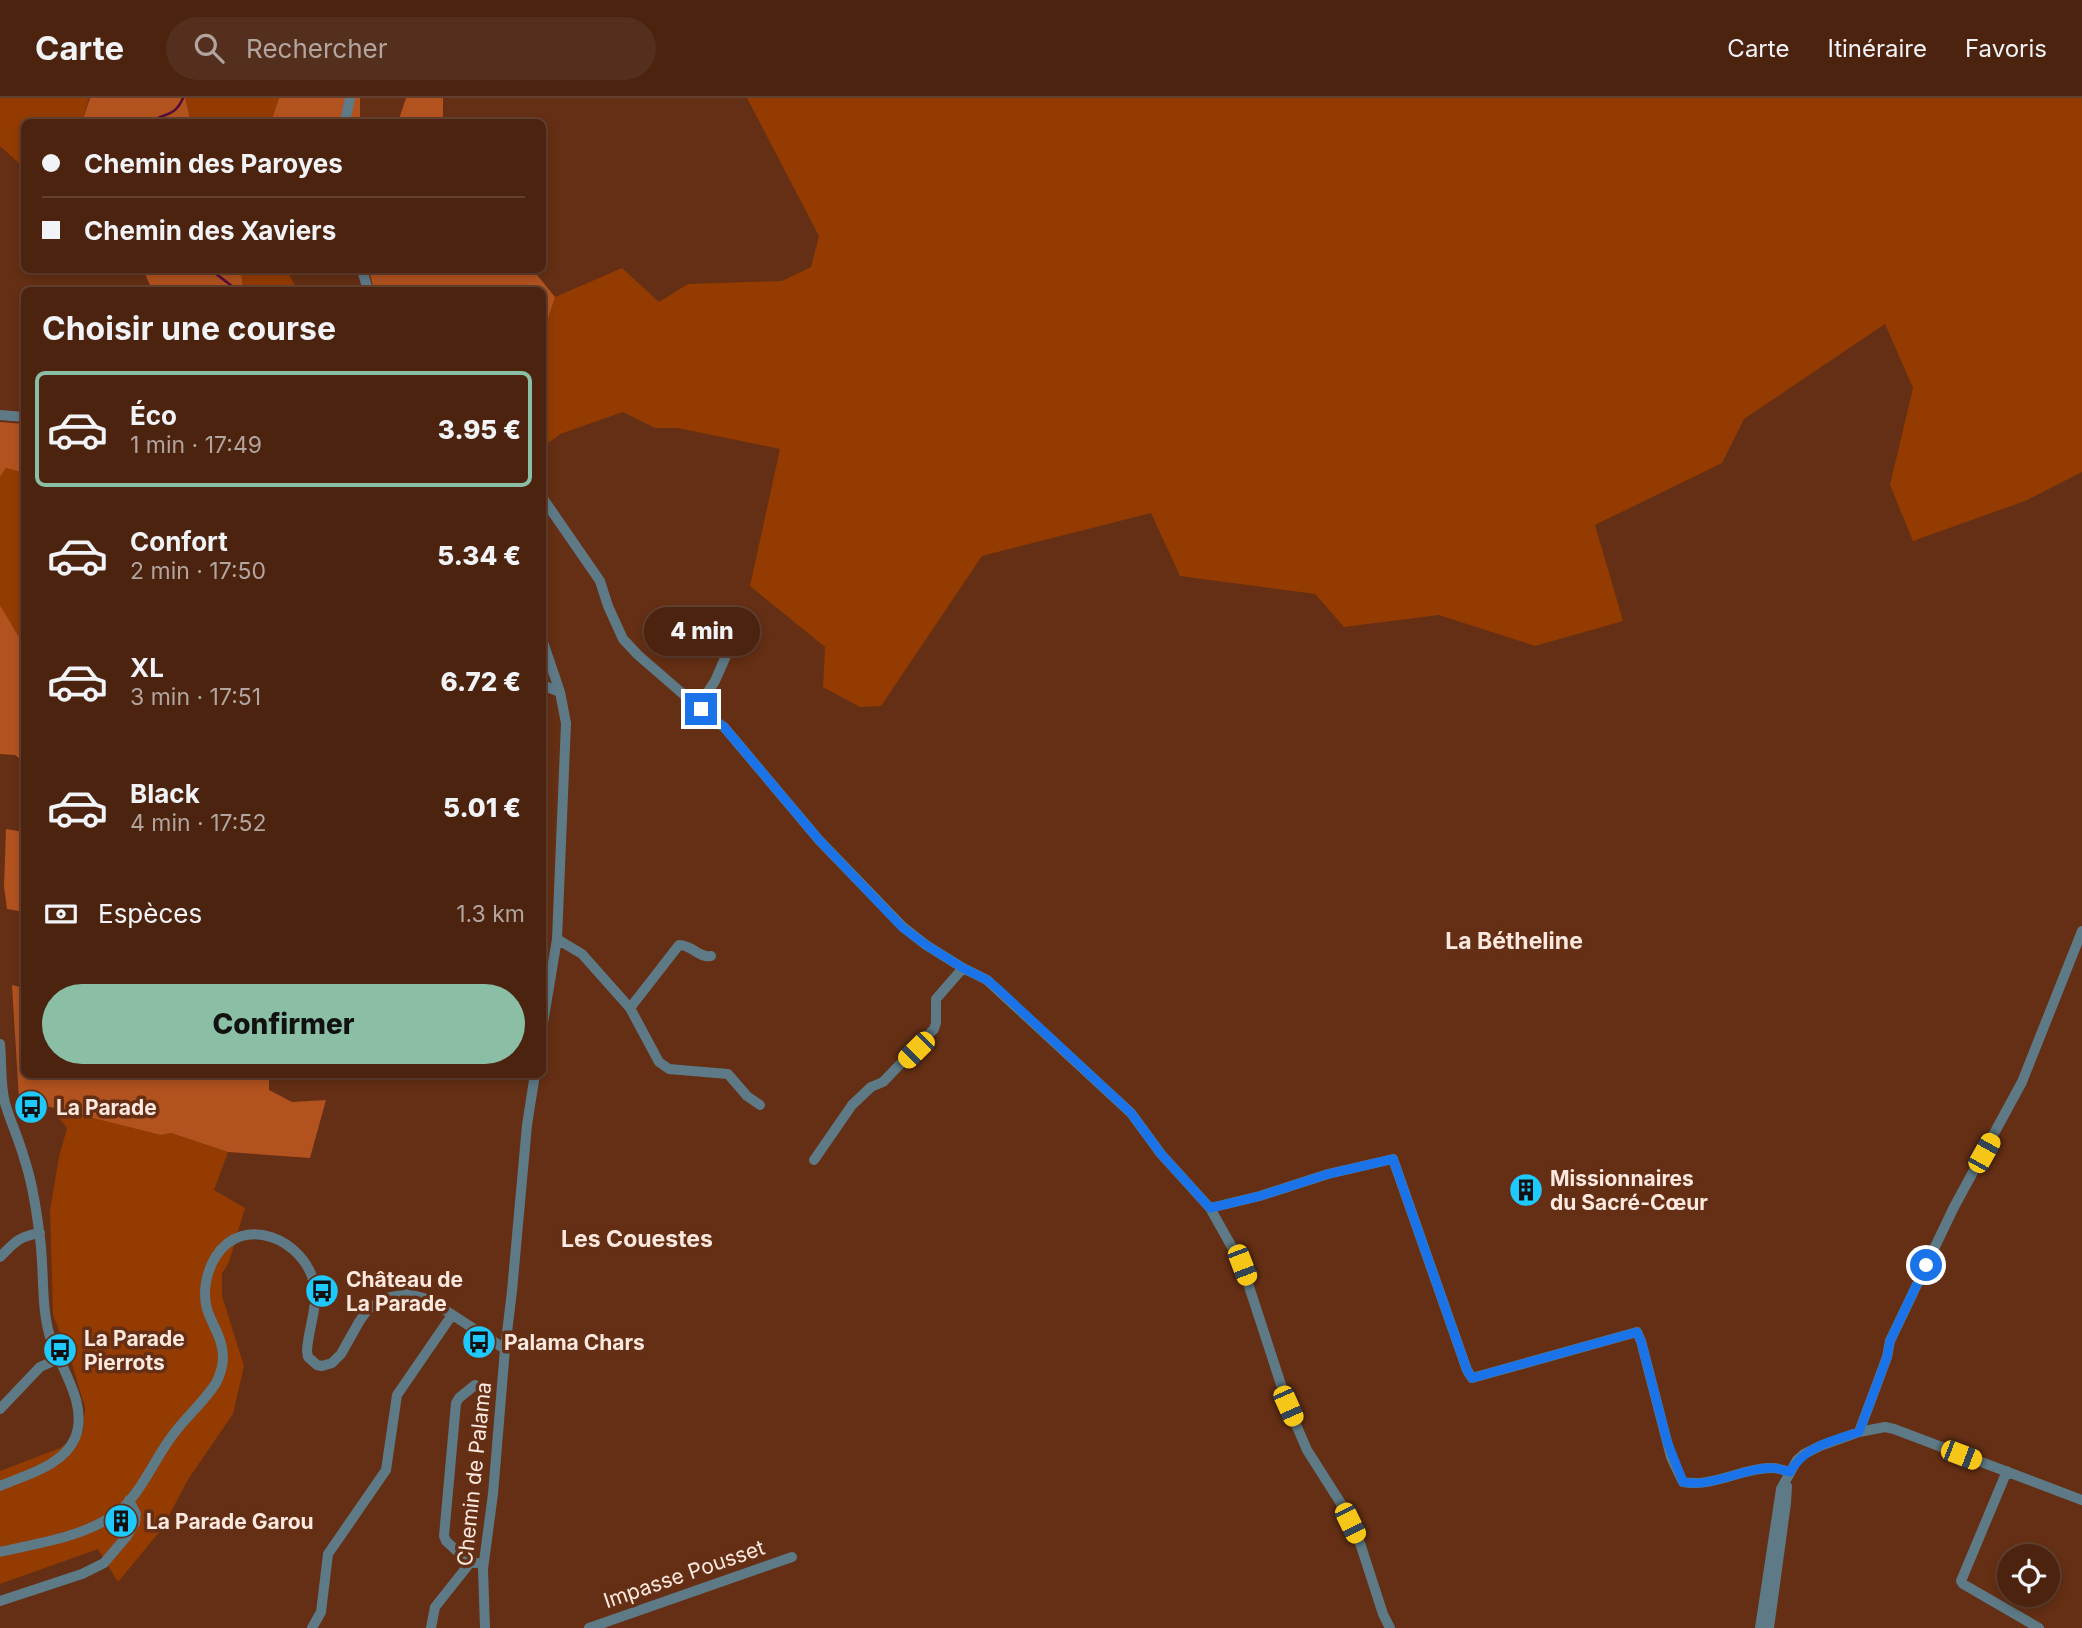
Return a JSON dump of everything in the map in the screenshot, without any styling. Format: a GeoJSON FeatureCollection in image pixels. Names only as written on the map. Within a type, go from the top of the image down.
{"type":"FeatureCollection","features":[{"type":"Feature","properties":{"kind":"street"},"geometry":{"type":"LineString","coordinates":[[346,119],[350,98]]}},
{"type":"Feature","properties":{"kind":"street"},"geometry":{"type":"LineString","coordinates":[[0,415],[21,416]]}},
{"type":"Feature","properties":{"kind":"street"},"geometry":{"type":"LineString","coordinates":[[546,503],[600,581],[623,639],[638,655],[724,727],[819,840],[903,928],[992,985],[1131,1113],[1161,1154],[1210,1208],[1242,1265],[1288,1406],[1307,1450],[1340,1502],[1360,1543],[1390,1628]]}},
{"type":"Feature","properties":{"kind":"street"},"geometry":{"type":"LineString","coordinates":[[698,707],[715,681],[729,649],[726,640],[699,622],[702,615]]}},
{"type":"Feature","properties":{"kind":"street"},"geometry":{"type":"LineString","coordinates":[[546,651],[566,723],[556,939],[546,1003]]}},
{"type":"Feature","properties":{"kind":"street"},"geometry":{"type":"LineString","coordinates":[[546,687],[559,692]]}},
{"type":"Feature","properties":{"kind":"street"},"geometry":{"type":"LineString","coordinates":[[1859,1432],[1887,1357],[1890,1341],[1954,1207],[2022,1082],[2082,931]]}},
{"type":"Feature","properties":{"kind":"street"},"geometry":{"type":"LineString","coordinates":[[556,939],[582,954],[629,1008],[659,1062],[670,1069],[728,1074],[747,1096],[760,1105]]}},
{"type":"Feature","properties":{"kind":"street"},"geometry":{"type":"LineString","coordinates":[[629,1008],[680,945],[687,945],[702,956],[711,956]]}},
{"type":"Feature","properties":{"kind":"street"},"geometry":{"type":"LineString","coordinates":[[814,1160],[852,1105],[871,1087],[883,1082],[934,1029],[936,999],[963,968]]}},
{"type":"Feature","properties":{"kind":"street"},"geometry":{"type":"LineString","coordinates":[[0,1044],[2,1103],[26,1161],[40,1233],[49,1333],[76,1401],[78,1423],[75,1438],[58,1459],[48,1466],[0,1486]]}},
{"type":"Feature","properties":{"kind":"street","name":"Chemin de Palama"},"geometry":{"type":"LineString","coordinates":[[485,1628],[484,1563],[534,1078]]}},
{"type":"Feature","properties":{"kind":"street"},"geometry":{"type":"LineString","coordinates":[[1210,1208],[1260,1196],[1328,1174],[1393,1159],[1472,1378],[1637,1332],[1671,1457],[1683,1482],[1718,1479],[1774,1468],[1788,1476]]}},
{"type":"Feature","properties":{"kind":"street"},"geometry":{"type":"LineString","coordinates":[[0,1257],[24,1235],[40,1233]]}},
{"type":"Feature","properties":{"kind":"street"},"geometry":{"type":"LineString","coordinates":[[0,1552],[80,1533],[114,1516],[129,1500],[170,1439],[217,1381],[223,1358],[222,1348],[206,1305],[206,1282],[220,1251],[236,1240],[252,1235],[273,1237],[287,1244],[302,1258],[314,1282],[316,1293],[307,1351],[308,1357],[317,1365],[327,1366],[338,1359],[368,1309],[386,1298],[415,1294],[428,1299],[505,1349]]}},
{"type":"Feature","properties":{"kind":"street"},"geometry":{"type":"LineString","coordinates":[[312,1628],[321,1612],[328,1554],[386,1470],[397,1395],[452,1315]]}},
{"type":"Feature","properties":{"kind":"street"},"geometry":{"type":"LineString","coordinates":[[0,1409],[40,1367],[58,1359]]}},
{"type":"Feature","properties":{"kind":"street"},"geometry":{"type":"LineString","coordinates":[[475,1385],[456,1403],[444,1536],[470,1563],[484,1563]]}},
{"type":"Feature","properties":{"kind":"street"},"geometry":{"type":"LineString","coordinates":[[1765,1623],[1786,1503],[1788,1476],[1797,1460],[1820,1446],[1859,1432],[1885,1427],[2082,1500]]}},
{"type":"Feature","properties":{"kind":"street"},"geometry":{"type":"LineString","coordinates":[[2007,1471],[1961,1581],[2039,1628]]}},
{"type":"Feature","properties":{"kind":"street"},"geometry":{"type":"LineString","coordinates":[[0,1601],[82,1574],[104,1563],[135,1523],[136,1514],[129,1500]]}},
{"type":"Feature","properties":{"kind":"street","name":"Impasse Pousset"},"geometry":{"type":"LineString","coordinates":[[589,1628],[792,1557]]}},
{"type":"Feature","properties":{"kind":"street"},"geometry":{"type":"LineString","coordinates":[[431,1628],[435,1607],[470,1563]]}},
{"type":"Feature","properties":{"kind":"shaded area"},"geometry":{"type":"Polygon","coordinates":[[[0,98],[89,98],[83,119],[21,119],[21,165],[0,146],[0,98]]]}},
{"type":"Feature","properties":{"kind":"shaded area"},"geometry":{"type":"Polygon","coordinates":[[[90,98],[185,98],[190,119],[83,119],[90,98]]]}},
{"type":"Feature","properties":{"kind":"shaded area"},"geometry":{"type":"Polygon","coordinates":[[[185,98],[279,98],[272,119],[190,119],[185,98]]]}},
{"type":"Feature","properties":{"kind":"shaded area"},"geometry":{"type":"Polygon","coordinates":[[[279,98],[360,98],[360,119],[272,119],[279,98]]]}},
{"type":"Feature","properties":{"kind":"shaded area"},"geometry":{"type":"Polygon","coordinates":[[[406,98],[443,98],[443,119],[399,119],[406,98]]]}},
{"type":"Feature","properties":{"kind":"shaded area"},"geometry":{"type":"Polygon","coordinates":[[[747,98],[2082,98],[2082,472],[2025,501],[1913,541],[1890,485],[1913,388],[1885,324],[1744,419],[1722,463],[1595,525],[1623,621],[1535,646],[1439,615],[1344,627],[1315,594],[1180,576],[1151,513],[982,556],[881,706],[860,707],[823,687],[825,647],[750,586],[780,449],[678,428],[655,428],[623,412],[560,434],[546,445],[546,321],[555,297],[622,268],[659,302],[688,284],[782,281],[811,267],[819,236],[747,98]]]}},
{"type":"Feature","properties":{"kind":"shaded area"},"geometry":{"type":"Polygon","coordinates":[[[144,273],[241,273],[243,287],[150,287],[144,273]]]}},
{"type":"Feature","properties":{"kind":"shaded area"},"geometry":{"type":"Polygon","coordinates":[[[241,273],[288,273],[296,287],[243,287],[241,273]]]}},
{"type":"Feature","properties":{"kind":"shaded area"},"geometry":{"type":"Polygon","coordinates":[[[370,273],[535,273],[555,297],[546,325],[546,287],[373,287],[370,273]]]}},
{"type":"Feature","properties":{"kind":"shaded area"},"geometry":{"type":"Polygon","coordinates":[[[0,422],[21,424],[21,472],[6,468],[0,477],[0,422]]]}},
{"type":"Feature","properties":{"kind":"shaded area"},"geometry":{"type":"Polygon","coordinates":[[[6,468],[21,472],[21,639],[0,605],[0,477],[6,468]]]}},
{"type":"Feature","properties":{"kind":"shaded area"},"geometry":{"type":"Polygon","coordinates":[[[0,605],[21,639],[21,760],[15,755],[0,754],[0,605]]]}},
{"type":"Feature","properties":{"kind":"shaded area"},"geometry":{"type":"Polygon","coordinates":[[[6,829],[21,832],[21,911],[7,909],[4,887],[6,829]]]}},
{"type":"Feature","properties":{"kind":"shaded area"},"geometry":{"type":"Polygon","coordinates":[[[12,985],[21,987],[21,1078],[269,1078],[269,1090],[292,1102],[326,1100],[310,1158],[228,1152],[171,1133],[160,1135],[19,1099],[12,985]]]}},
{"type":"Feature","properties":{"kind":"shaded area"},"geometry":{"type":"Polygon","coordinates":[[[58,1108],[159,1135],[168,1132],[228,1152],[214,1190],[245,1208],[229,1262],[222,1274],[222,1296],[244,1366],[233,1414],[189,1478],[161,1530],[118,1582],[98,1549],[0,1584],[0,1471],[60,1448],[83,1432],[85,1408],[53,1315],[50,1210],[67,1128],[55,1113],[58,1108]]]}},
{"type":"Feature","properties":{"kind":"waterway"},"geometry":{"type":"LineString","coordinates":[[157,119],[173,112],[183,98]]}},
{"type":"Feature","properties":{"kind":"waterway"},"geometry":{"type":"LineString","coordinates":[[215,273],[233,287]]}},
{"type":"Feature","properties":{"kind":"place","name":"La Parade"},"geometry":{"type":"Point","coordinates":[31,1107]}},
{"type":"Feature","properties":{"kind":"place","name":"Missionnaires du Sacré-Cœur"},"geometry":{"type":"Point","coordinates":[1526,1190]}},
{"type":"Feature","properties":{"kind":"place","name":"Château de La Parade"},"geometry":{"type":"Point","coordinates":[322,1291]}},
{"type":"Feature","properties":{"kind":"place","name":"Palama Chars"},"geometry":{"type":"Point","coordinates":[479,1342]}},
{"type":"Feature","properties":{"kind":"place","name":"La Parade Pierrots"},"geometry":{"type":"Point","coordinates":[60,1350]}},
{"type":"Feature","properties":{"kind":"place","name":"La Parade Garou"},"geometry":{"type":"Point","coordinates":[121,1521]}},
{"type":"Feature","properties":{"kind":"district","name":"La Bétheline"},"geometry":{"type":"Point","coordinates":[1514,941]}},
{"type":"Feature","properties":{"kind":"district","name":"Les Couestes"},"geometry":{"type":"Point","coordinates":[637,1239]}},
{"type":"Feature","properties":{"kind":"route"},"geometry":{"type":"LineString","coordinates":[[701,709],[724,727],[819,840],[903,928],[998,989],[1131,1113],[1161,1154],[1210,1208],[1260,1196],[1328,1174],[1393,1159],[1472,1378],[1637,1332],[1671,1457],[1683,1482],[1718,1479],[1774,1468],[1790,1472],[1804,1454],[1859,1432],[1887,1357],[1890,1341],[1926,1265]]}}]}
